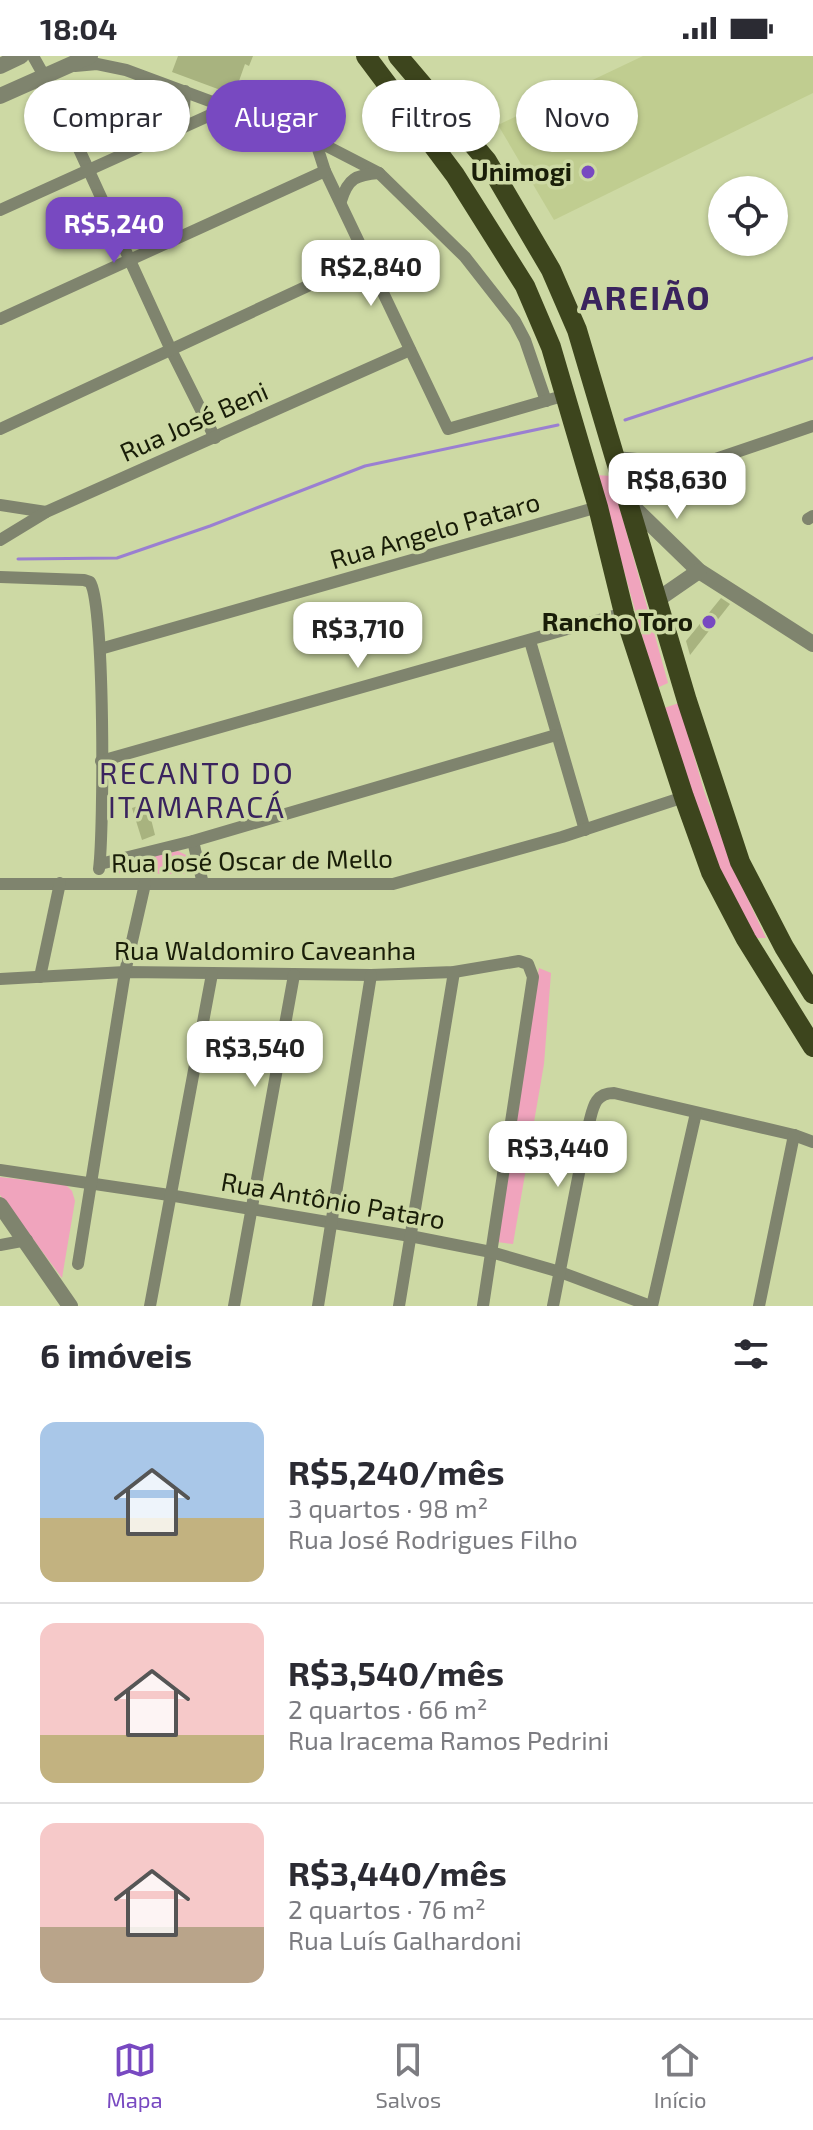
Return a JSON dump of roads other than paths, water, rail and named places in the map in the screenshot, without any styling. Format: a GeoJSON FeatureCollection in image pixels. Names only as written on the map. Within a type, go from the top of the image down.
{"type":"FeatureCollection","features":[{"type":"Feature","properties":{"kind":"main road"},"geometry":{"type":"LineString","coordinates":[[366,56],[455,175],[525,286],[551,347],[556,398],[582,452],[624,613],[711,872],[760,961],[813,1047]]}},
{"type":"Feature","properties":{"kind":"main road"},"geometry":{"type":"LineString","coordinates":[[398,56],[487,161],[551,270],[577,330],[687,701],[740,862],[784,947],[813,994]]}},
{"type":"Feature","properties":{"kind":"main road"},"geometry":{"type":"LineString","coordinates":[[494,234],[522,220]]}},
{"type":"Feature","properties":{"kind":"main road"},"geometry":{"type":"LineString","coordinates":[[582,452],[604,466],[618,463]]}},
{"type":"Feature","properties":{"kind":"main road"},"geometry":{"type":"LineString","coordinates":[[655,707],[670,699],[687,701]]}},
{"type":"Feature","properties":{"kind":"main road"},"geometry":{"type":"LineString","coordinates":[[760,961],[773,957],[784,947]]}},
{"type":"Feature","properties":{"kind":"street"},"geometry":{"type":"LineString","coordinates":[[0,66],[22,56],[44,76],[215,438]]}},
{"type":"Feature","properties":{"kind":"street"},"geometry":{"type":"LineString","coordinates":[[0,96],[90,56]]}},
{"type":"Feature","properties":{"kind":"street"},"geometry":{"type":"LineString","coordinates":[[66,66],[113,66],[153,80]]}},
{"type":"Feature","properties":{"kind":"street"},"geometry":{"type":"LineString","coordinates":[[0,210],[126,152]]}},
{"type":"Feature","properties":{"kind":"street"},"geometry":{"type":"LineString","coordinates":[[319,152],[325,171],[448,429],[556,398],[515,321],[465,257],[379,173],[338,152]]}},
{"type":"Feature","properties":{"kind":"street"},"geometry":{"type":"LineString","coordinates":[[0,319],[325,171]]}},
{"type":"Feature","properties":{"kind":"street"},"geometry":{"type":"LineString","coordinates":[[341,201],[345,187],[351,181],[379,173]]}},
{"type":"Feature","properties":{"kind":"street"},"geometry":{"type":"LineString","coordinates":[[0,429],[368,258]]}},
{"type":"Feature","properties":{"kind":"street","name":"Rua José Beni"},"geometry":{"type":"LineString","coordinates":[[0,540],[46,512],[410,350]]}},
{"type":"Feature","properties":{"kind":"street"},"geometry":{"type":"LineString","coordinates":[[618,463],[698,465],[811,431]]}},
{"type":"Feature","properties":{"kind":"street"},"geometry":{"type":"LineString","coordinates":[[628,501],[699,571],[813,644]]}},
{"type":"Feature","properties":{"kind":"street"},"geometry":{"type":"LineString","coordinates":[[0,505],[46,512]]}},
{"type":"Feature","properties":{"kind":"street","name":"Rua Angelo Pataro"},"geometry":{"type":"LineString","coordinates":[[100,649],[598,507]]}},
{"type":"Feature","properties":{"kind":"street"},"geometry":{"type":"LineString","coordinates":[[657,600],[699,571]]}},
{"type":"Feature","properties":{"kind":"street"},"geometry":{"type":"LineString","coordinates":[[0,577],[84,580],[90,582],[95,591],[100,649],[101,761],[97,884]]}},
{"type":"Feature","properties":{"kind":"street"},"geometry":{"type":"LineString","coordinates":[[101,761],[624,613]]}},
{"type":"Feature","properties":{"kind":"street"},"geometry":{"type":"LineString","coordinates":[[530,641],[585,830]]}},
{"type":"Feature","properties":{"kind":"street"},"geometry":{"type":"LineString","coordinates":[[100,864],[193,841],[556,735]]}},
{"type":"Feature","properties":{"kind":"street","name":"Rua José Oscar de Mello"},"geometry":{"type":"LineString","coordinates":[[0,884],[393,884],[585,830],[684,797]]}},
{"type":"Feature","properties":{"kind":"street"},"geometry":{"type":"LineString","coordinates":[[193,841],[203,884]]}},
{"type":"Feature","properties":{"kind":"street"},"geometry":{"type":"LineString","coordinates":[[40,977],[60,883]]}},
{"type":"Feature","properties":{"kind":"street"},"geometry":{"type":"LineString","coordinates":[[78,1264],[125,972],[145,884]]}},
{"type":"Feature","properties":{"kind":"street","name":"Rua Waldomiro Caveanha"},"geometry":{"type":"LineString","coordinates":[[0,979],[125,972],[371,975],[454,972],[519,961],[528,964],[533,977],[491,1252]]}},
{"type":"Feature","properties":{"kind":"street"},"geometry":{"type":"LineString","coordinates":[[399,1306],[454,972]]}},
{"type":"Feature","properties":{"kind":"street"},"geometry":{"type":"LineString","coordinates":[[150,1306],[212,974]]}},
{"type":"Feature","properties":{"kind":"street"},"geometry":{"type":"LineString","coordinates":[[234,1306],[294,975]]}},
{"type":"Feature","properties":{"kind":"street"},"geometry":{"type":"LineString","coordinates":[[318,1306],[371,975]]}},
{"type":"Feature","properties":{"kind":"street"},"geometry":{"type":"LineString","coordinates":[[553,1306],[588,1127],[596,1099],[602,1093],[614,1093],[813,1142]]}},
{"type":"Feature","properties":{"kind":"street"},"geometry":{"type":"LineString","coordinates":[[652,1306],[696,1113]]}},
{"type":"Feature","properties":{"kind":"street"},"geometry":{"type":"LineString","coordinates":[[759,1306],[794,1135]]}},
{"type":"Feature","properties":{"kind":"street","name":"Rua Antônio Pataro"},"geometry":{"type":"LineString","coordinates":[[0,1170],[169,1195],[491,1252],[560,1272],[652,1306]]}},
{"type":"Feature","properties":{"kind":"street"},"geometry":{"type":"LineString","coordinates":[[0,1205],[70,1306]]}},
{"type":"Feature","properties":{"kind":"street"},"geometry":{"type":"LineString","coordinates":[[0,1245],[27,1240]]}},
{"type":"Feature","properties":{"kind":"street"},"geometry":{"type":"LineString","coordinates":[[483,1306],[491,1252]]}},
{"type":"Feature","properties":{"kind":"waterway"},"geometry":{"type":"LineString","coordinates":[[625,420],[813,358]]}},
{"type":"Feature","properties":{"kind":"waterway"},"geometry":{"type":"LineString","coordinates":[[18,559],[117,558],[365,466],[558,425]]}},
{"type":"Feature","properties":{"kind":"place","name":"Unimogi"},"geometry":{"type":"Point","coordinates":[588,172]}},
{"type":"Feature","properties":{"kind":"place","name":"Rancho Toro"},"geometry":{"type":"Point","coordinates":[709,622]}},
{"type":"Feature","properties":{"kind":"district","name":"AREIÃO"},"geometry":{"type":"Point","coordinates":[646,298]}},
{"type":"Feature","properties":{"kind":"district","name":"RECANTO DO ITAMARACÁ"},"geometry":{"type":"Point","coordinates":[197,791]}}]}
